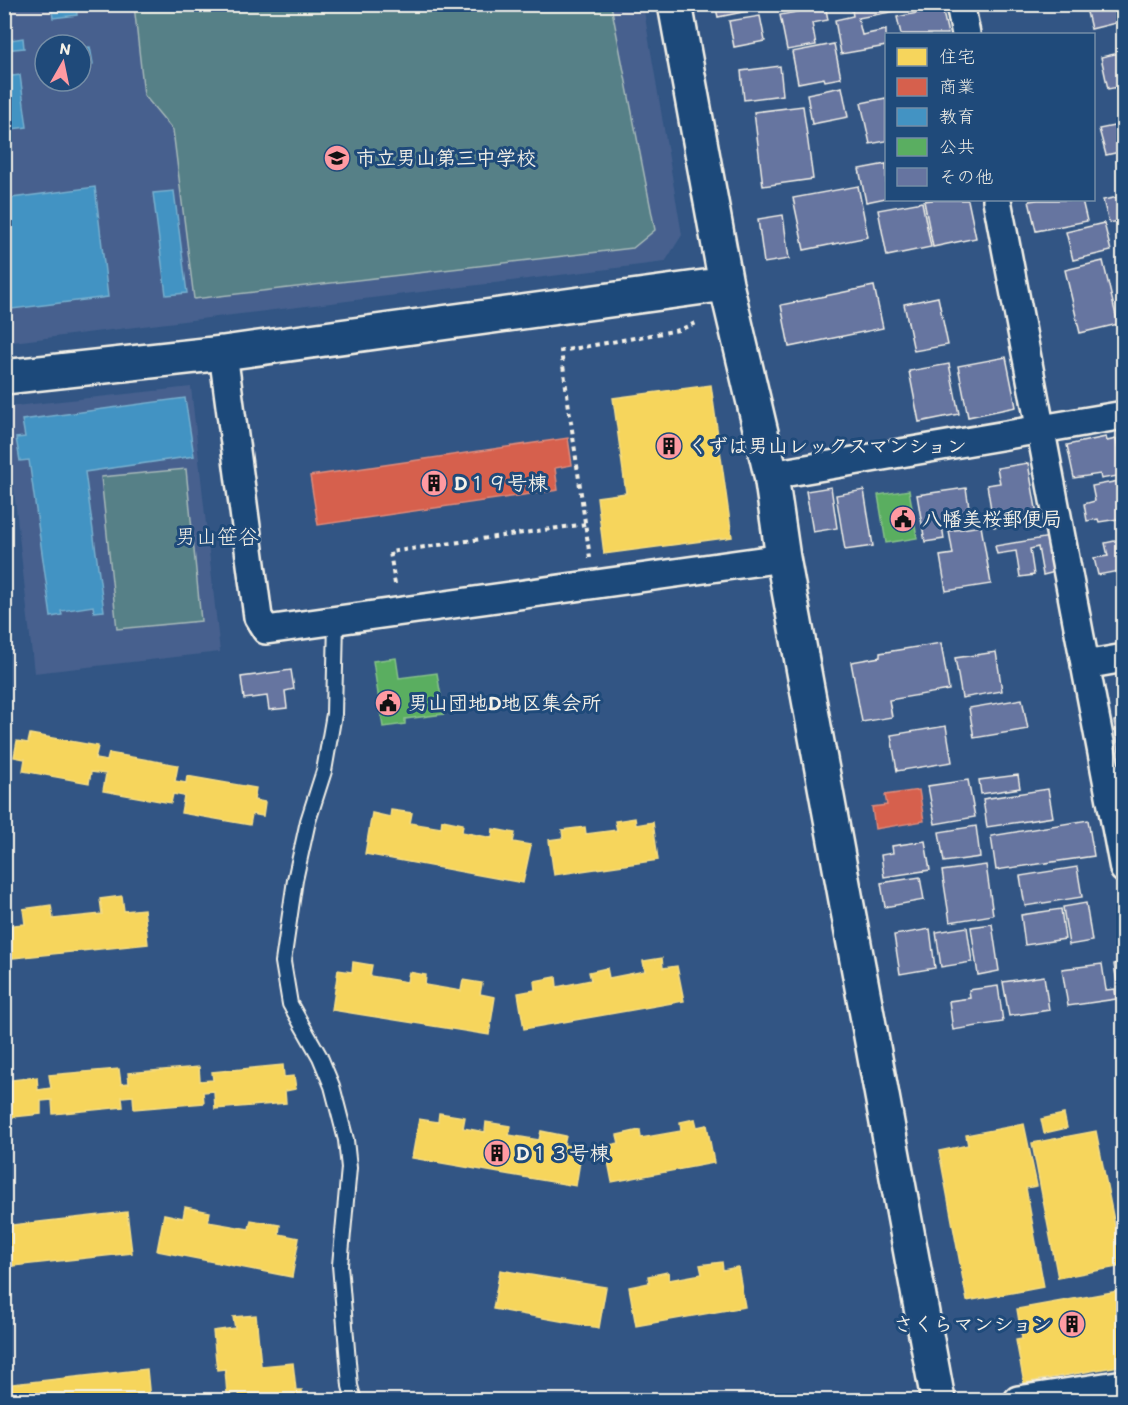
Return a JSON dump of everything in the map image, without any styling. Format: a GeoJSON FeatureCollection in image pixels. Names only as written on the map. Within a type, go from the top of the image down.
{"type":"FeatureCollection","features":[{"type":"Feature","properties":{"kind":"street"},"geometry":{"type":"LineString","coordinates":[[675,4],[726,284],[771,475],[783,558],[938,1401]]}},
{"type":"Feature","properties":{"kind":"street"},"geometry":{"type":"LineString","coordinates":[[960,4],[966,33]]}},
{"type":"Feature","properties":{"kind":"street"},"geometry":{"type":"LineString","coordinates":[[997,201],[1124,869]]}},
{"type":"Feature","properties":{"kind":"street"},"geometry":{"type":"LineString","coordinates":[[4,377],[223,353],[726,284]]}},
{"type":"Feature","properties":{"kind":"street"},"geometry":{"type":"LineString","coordinates":[[223,353],[258,617],[266,630],[783,558]]}},
{"type":"Feature","properties":{"kind":"street"},"geometry":{"type":"LineString","coordinates":[[771,475],[1124,415]]}},
{"type":"Feature","properties":{"kind":"street"},"geometry":{"type":"LineString","coordinates":[[1085,665],[1124,658]]}},
{"type":"Feature","properties":{"kind":"street"},"geometry":{"type":"LineString","coordinates":[[1018,1401],[1124,1383]]}},
{"type":"Feature","properties":{"kind":"lane"},"geometry":{"type":"LineString","coordinates":[[336,620],[334,714],[324,771],[308,821],[295,880],[283,962],[290,1004],[320,1057],[334,1095],[346,1140],[350,1168],[340,1265],[350,1386],[354,1401]]}},
{"type":"Feature","properties":{"kind":"path"},"geometry":{"type":"LineString","coordinates":[[594,585],[561,351],[679,330],[700,321]]}},
{"type":"Feature","properties":{"kind":"path"},"geometry":{"type":"LineString","coordinates":[[399,612],[390,552],[586,525]]}},
{"type":"Feature","properties":{"kind":"shaded area","name":"市立男山第三中学校"},"geometry":{"type":"Polygon","coordinates":[[[4,5],[643,5],[682,235],[665,262],[5,343],[4,5]]]}},
{"type":"Feature","properties":{"kind":"shaded area"},"geometry":{"type":"Polygon","coordinates":[[[191,387],[220,652],[34,673],[5,407],[191,387]]]}},
{"type":"Feature","properties":{"kind":"green space","name":"市立男山第三中学校"},"geometry":{"type":"Polygon","coordinates":[[[134,5],[611,5],[655,230],[633,248],[194,299],[173,130],[144,95],[134,5]]]}},
{"type":"Feature","properties":{"kind":"green space"},"geometry":{"type":"Polygon","coordinates":[[[186,469],[201,621],[117,629],[101,477],[186,469]]]}},
{"type":"Feature","properties":{"kind":"building: 住宅","name":"くずは男山レックスマンション"},"geometry":{"type":"Polygon","coordinates":[[[711,385],[732,537],[604,554],[597,497],[626,493],[613,398],[711,385]]]}},
{"type":"Feature","properties":{"kind":"building: 住宅"},"geometry":{"type":"Polygon","coordinates":[[[30,734],[98,746],[95,759],[107,761],[109,753],[178,765],[175,781],[186,783],[187,776],[256,788],[254,800],[265,802],[263,816],[252,814],[250,825],[181,813],[184,796],[173,794],[171,803],[103,791],[106,774],[91,772],[89,783],[23,771],[25,759],[14,757],[17,741],[28,743],[30,734]]]}},
{"type":"Feature","properties":{"kind":"building: 住宅"},"geometry":{"type":"Polygon","coordinates":[[[391,810],[412,813],[410,823],[441,828],[442,820],[463,824],[462,832],[492,838],[493,829],[515,833],[513,842],[531,845],[523,883],[365,854],[372,813],[390,817],[391,810]]]}},
{"type":"Feature","properties":{"kind":"building: 住宅"},"geometry":{"type":"Polygon","coordinates":[[[635,818],[636,825],[653,822],[658,860],[554,875],[549,840],[563,838],[562,830],[585,827],[586,834],[617,830],[615,821],[635,818]]]}},
{"type":"Feature","properties":{"kind":"building: 住宅"},"geometry":{"type":"Polygon","coordinates":[[[122,896],[124,911],[144,909],[148,944],[4,959],[4,926],[25,924],[23,909],[51,905],[53,919],[102,914],[100,899],[122,896]]]}},
{"type":"Feature","properties":{"kind":"building: 住宅"},"geometry":{"type":"Polygon","coordinates":[[[662,958],[663,968],[677,966],[684,1001],[524,1029],[518,993],[535,990],[534,981],[556,977],[557,987],[591,980],[589,972],[607,968],[609,978],[645,971],[643,961],[662,958]]]}},
{"type":"Feature","properties":{"kind":"building: 住宅"},"geometry":{"type":"Polygon","coordinates":[[[353,962],[372,965],[370,976],[407,982],[409,972],[426,975],[425,985],[461,991],[463,980],[482,983],[480,994],[495,997],[489,1035],[332,1010],[338,970],[352,972],[353,962]]]}},
{"type":"Feature","properties":{"kind":"building: 住宅"},"geometry":{"type":"Polygon","coordinates":[[[283,1065],[284,1077],[294,1076],[296,1089],[285,1091],[286,1103],[215,1109],[214,1091],[203,1092],[204,1103],[134,1109],[133,1096],[122,1097],[123,1107],[53,1114],[52,1100],[41,1101],[41,1114],[4,1118],[4,1081],[37,1077],[38,1090],[51,1088],[49,1075],[119,1069],[121,1084],[129,1083],[128,1073],[199,1067],[200,1081],[213,1080],[212,1072],[283,1065]]]}},
{"type":"Feature","properties":{"kind":"building: 住宅","name":"D１３号棟"},"geometry":{"type":"Polygon","coordinates":[[[439,1113],[465,1117],[463,1128],[485,1132],[486,1122],[511,1126],[509,1135],[539,1140],[541,1131],[566,1136],[564,1145],[582,1148],[576,1186],[412,1158],[419,1119],[438,1122],[439,1113]]]}},
{"type":"Feature","properties":{"kind":"building: 住宅"},"geometry":{"type":"Polygon","coordinates":[[[1064,1114],[1067,1128],[1044,1133],[1041,1119],[1064,1114]]]}},
{"type":"Feature","properties":{"kind":"building: 住宅"},"geometry":{"type":"Polygon","coordinates":[[[695,1119],[697,1127],[707,1125],[714,1163],[612,1182],[605,1146],[619,1143],[617,1135],[640,1130],[641,1138],[681,1131],[680,1122],[695,1119]]]}},
{"type":"Feature","properties":{"kind":"building: 住宅"},"geometry":{"type":"Polygon","coordinates":[[[1024,1124],[1037,1186],[1026,1188],[1044,1287],[967,1301],[939,1151],[968,1145],[966,1135],[1024,1124]]]}},
{"type":"Feature","properties":{"kind":"building: 住宅"},"geometry":{"type":"Polygon","coordinates":[[[1096,1131],[1123,1266],[1058,1278],[1032,1143],[1096,1131]]]}},
{"type":"Feature","properties":{"kind":"building: 住宅"},"geometry":{"type":"Polygon","coordinates":[[[185,1207],[210,1212],[208,1222],[249,1229],[251,1220],[280,1225],[279,1234],[299,1238],[292,1277],[157,1251],[164,1214],[183,1218],[185,1207]]]}},
{"type":"Feature","properties":{"kind":"building: 住宅"},"geometry":{"type":"Polygon","coordinates":[[[127,1212],[132,1253],[4,1267],[4,1226],[127,1212]]]}},
{"type":"Feature","properties":{"kind":"building: 住宅"},"geometry":{"type":"Polygon","coordinates":[[[722,1262],[723,1270],[738,1267],[745,1307],[636,1326],[629,1287],[649,1283],[648,1276],[668,1272],[669,1280],[702,1274],[700,1265],[722,1262]]]}},
{"type":"Feature","properties":{"kind":"building: 住宅"},"geometry":{"type":"Polygon","coordinates":[[[500,1270],[606,1287],[599,1328],[493,1309],[500,1270]]]}},
{"type":"Feature","properties":{"kind":"building: 住宅","name":"さくらマンション"},"geometry":{"type":"Polygon","coordinates":[[[1124,1290],[1124,1365],[1024,1383],[1016,1340],[1022,1339],[1017,1309],[1124,1290]]]}},
{"type":"Feature","properties":{"kind":"building: 住宅"},"geometry":{"type":"Polygon","coordinates":[[[256,1315],[261,1366],[293,1363],[296,1390],[302,1390],[303,1400],[240,1400],[239,1393],[227,1394],[225,1369],[217,1370],[213,1331],[235,1328],[233,1317],[256,1315]]]}},
{"type":"Feature","properties":{"kind":"building: 住宅"},"geometry":{"type":"Polygon","coordinates":[[[147,1369],[150,1400],[4,1400],[4,1385],[147,1369]]]}},
{"type":"Feature","properties":{"kind":"building: 商業","name":"D１９号棟"},"geometry":{"type":"Polygon","coordinates":[[[568,438],[572,465],[555,468],[558,490],[318,525],[310,476],[568,438]]]}},
{"type":"Feature","properties":{"kind":"building: 商業"},"geometry":{"type":"Polygon","coordinates":[[[919,790],[924,821],[875,829],[872,807],[887,805],[885,795],[919,790]]]}},
{"type":"Feature","properties":{"kind":"building: 教育"},"geometry":{"type":"Polygon","coordinates":[[[51,4],[76,4],[77,15],[53,18],[51,4]]]}},
{"type":"Feature","properties":{"kind":"building: 教育"},"geometry":{"type":"Polygon","coordinates":[[[23,38],[24,48],[4,50],[4,41],[23,38]]]}},
{"type":"Feature","properties":{"kind":"building: 教育"},"geometry":{"type":"Polygon","coordinates":[[[20,75],[27,127],[4,130],[4,77],[20,75]]]}},
{"type":"Feature","properties":{"kind":"building: 教育"},"geometry":{"type":"Polygon","coordinates":[[[95,187],[108,297],[4,310],[4,199],[95,187]]]}},
{"type":"Feature","properties":{"kind":"building: 教育"},"geometry":{"type":"Polygon","coordinates":[[[174,191],[187,293],[166,295],[153,193],[174,191]]]}},
{"type":"Feature","properties":{"kind":"building: 教育"},"geometry":{"type":"Polygon","coordinates":[[[185,398],[194,456],[85,472],[104,611],[94,612],[93,606],[61,611],[62,615],[51,617],[29,460],[20,461],[16,438],[25,437],[22,420],[185,398]]]}},
{"type":"Feature","properties":{"kind":"building: 公共"},"geometry":{"type":"Polygon","coordinates":[[[909,490],[917,538],[886,543],[878,495],[909,490]]]}},
{"type":"Feature","properties":{"kind":"building: 公共"},"geometry":{"type":"Polygon","coordinates":[[[396,658],[399,678],[437,673],[444,714],[405,719],[405,724],[383,727],[373,661],[396,658]]]}},
{"type":"Feature","properties":{"kind":"building: その他"},"geometry":{"type":"Polygon","coordinates":[[[715,4],[747,4],[748,11],[718,17],[715,4]]]}},
{"type":"Feature","properties":{"kind":"building: その他"},"geometry":{"type":"Polygon","coordinates":[[[801,4],[825,4],[828,20],[812,23],[816,45],[787,50],[780,15],[802,11],[801,4]]]}},
{"type":"Feature","properties":{"kind":"building: その他"},"geometry":{"type":"Polygon","coordinates":[[[851,4],[895,4],[896,11],[858,18],[862,35],[886,30],[885,46],[841,54],[835,20],[853,16],[851,4]]]}},
{"type":"Feature","properties":{"kind":"building: その他"},"geometry":{"type":"Polygon","coordinates":[[[1085,4],[1124,4],[1124,21],[1091,29],[1085,4]]]}},
{"type":"Feature","properties":{"kind":"building: その他"},"geometry":{"type":"Polygon","coordinates":[[[942,8],[948,33],[901,33],[897,17],[942,8]]]}},
{"type":"Feature","properties":{"kind":"building: その他"},"geometry":{"type":"Polygon","coordinates":[[[760,16],[765,41],[734,47],[729,21],[760,16]]]}},
{"type":"Feature","properties":{"kind":"building: その他"},"geometry":{"type":"Polygon","coordinates":[[[834,44],[841,78],[825,81],[824,78],[798,83],[792,52],[834,44]]]}},
{"type":"Feature","properties":{"kind":"building: その他"},"geometry":{"type":"Polygon","coordinates":[[[1124,52],[1124,86],[1108,89],[1101,57],[1124,52]]]}},
{"type":"Feature","properties":{"kind":"building: その他"},"geometry":{"type":"Polygon","coordinates":[[[780,66],[783,95],[744,100],[741,71],[780,66]]]}},
{"type":"Feature","properties":{"kind":"building: その他"},"geometry":{"type":"Polygon","coordinates":[[[842,87],[848,117],[812,124],[807,94],[842,87]]]}},
{"type":"Feature","properties":{"kind":"building: その他"},"geometry":{"type":"Polygon","coordinates":[[[885,98],[885,141],[870,144],[861,103],[885,98]]]}},
{"type":"Feature","properties":{"kind":"building: その他"},"geometry":{"type":"Polygon","coordinates":[[[803,106],[813,179],[763,186],[754,112],[803,106]]]}},
{"type":"Feature","properties":{"kind":"building: その他"},"geometry":{"type":"Polygon","coordinates":[[[1124,124],[1124,151],[1106,155],[1099,129],[1124,124]]]}},
{"type":"Feature","properties":{"kind":"building: その他"},"geometry":{"type":"Polygon","coordinates":[[[885,164],[885,198],[866,202],[859,169],[885,164]]]}},
{"type":"Feature","properties":{"kind":"building: その他"},"geometry":{"type":"Polygon","coordinates":[[[858,186],[868,237],[804,250],[793,198],[858,186]]]}},
{"type":"Feature","properties":{"kind":"building: その他"},"geometry":{"type":"Polygon","coordinates":[[[1124,196],[1124,220],[1109,223],[1103,200],[1124,196]]]}},
{"type":"Feature","properties":{"kind":"building: その他"},"geometry":{"type":"Polygon","coordinates":[[[924,201],[968,201],[976,238],[933,247],[924,201]]]}},
{"type":"Feature","properties":{"kind":"building: その他"},"geometry":{"type":"Polygon","coordinates":[[[1029,201],[1082,201],[1087,221],[1036,231],[1029,201]]]}},
{"type":"Feature","properties":{"kind":"building: その他"},"geometry":{"type":"Polygon","coordinates":[[[922,202],[931,247],[887,256],[878,210],[922,202]]]}},
{"type":"Feature","properties":{"kind":"building: その他"},"geometry":{"type":"Polygon","coordinates":[[[783,215],[789,259],[764,263],[758,219],[783,215]]]}},
{"type":"Feature","properties":{"kind":"building: その他"},"geometry":{"type":"Polygon","coordinates":[[[1104,223],[1111,251],[1073,260],[1066,232],[1104,223]]]}},
{"type":"Feature","properties":{"kind":"building: その他"},"geometry":{"type":"Polygon","coordinates":[[[1103,261],[1118,324],[1080,333],[1065,270],[1103,261]]]}},
{"type":"Feature","properties":{"kind":"building: その他"},"geometry":{"type":"Polygon","coordinates":[[[874,286],[883,328],[789,347],[781,305],[874,286]]]}},
{"type":"Feature","properties":{"kind":"building: その他"},"geometry":{"type":"Polygon","coordinates":[[[938,297],[948,345],[914,351],[904,304],[938,297]]]}},
{"type":"Feature","properties":{"kind":"building: その他"},"geometry":{"type":"Polygon","coordinates":[[[1006,357],[1016,407],[968,417],[958,366],[1006,357]]]}},
{"type":"Feature","properties":{"kind":"building: その他"},"geometry":{"type":"Polygon","coordinates":[[[949,364],[959,414],[919,422],[909,371],[949,364]]]}},
{"type":"Feature","properties":{"kind":"building: その他"},"geometry":{"type":"Polygon","coordinates":[[[1106,437],[1107,441],[1116,439],[1123,475],[1101,479],[1100,474],[1074,478],[1067,445],[1106,437]]]}},
{"type":"Feature","properties":{"kind":"building: その他"},"geometry":{"type":"Polygon","coordinates":[[[1028,463],[1038,520],[994,527],[987,485],[1000,483],[997,468],[1028,463]]]}},
{"type":"Feature","properties":{"kind":"building: その他"},"geometry":{"type":"Polygon","coordinates":[[[1124,480],[1124,518],[1099,522],[1098,519],[1087,521],[1084,504],[1095,501],[1092,486],[1124,480]]]}},
{"type":"Feature","properties":{"kind":"building: その他"},"geometry":{"type":"Polygon","coordinates":[[[831,487],[837,528],[813,532],[806,491],[831,487]]]}},
{"type":"Feature","properties":{"kind":"building: その他"},"geometry":{"type":"Polygon","coordinates":[[[966,488],[971,520],[942,525],[944,539],[925,542],[917,495],[966,488]]]}},
{"type":"Feature","properties":{"kind":"building: その他"},"geometry":{"type":"Polygon","coordinates":[[[864,490],[873,546],[845,550],[836,495],[864,490]]]}},
{"type":"Feature","properties":{"kind":"building: その他"},"geometry":{"type":"Polygon","coordinates":[[[981,526],[991,584],[946,591],[940,556],[953,554],[949,531],[981,526]]]}},
{"type":"Feature","properties":{"kind":"building: その他"},"geometry":{"type":"Polygon","coordinates":[[[1050,537],[1055,572],[1043,575],[1038,547],[1030,549],[1034,575],[1020,577],[1016,551],[997,554],[995,546],[1050,537]]]}},
{"type":"Feature","properties":{"kind":"building: その他"},"geometry":{"type":"Polygon","coordinates":[[[1124,539],[1124,570],[1098,575],[1094,558],[1108,556],[1105,543],[1124,539]]]}},
{"type":"Feature","properties":{"kind":"building: その他"},"geometry":{"type":"Polygon","coordinates":[[[941,643],[949,690],[889,700],[892,717],[862,722],[851,662],[880,657],[880,653],[941,643]]]}},
{"type":"Feature","properties":{"kind":"building: その他"},"geometry":{"type":"Polygon","coordinates":[[[996,652],[1002,691],[962,698],[955,658],[996,652]]]}},
{"type":"Feature","properties":{"kind":"building: その他"},"geometry":{"type":"Polygon","coordinates":[[[291,670],[294,689],[285,691],[287,708],[269,710],[267,696],[244,699],[241,677],[291,670]]]}},
{"type":"Feature","properties":{"kind":"building: その他"},"geometry":{"type":"Polygon","coordinates":[[[1022,699],[1028,729],[974,738],[969,708],[1022,699]]]}},
{"type":"Feature","properties":{"kind":"building: その他"},"geometry":{"type":"Polygon","coordinates":[[[1124,707],[1124,755],[1120,756],[1114,721],[1123,719],[1121,708],[1124,707]]]}},
{"type":"Feature","properties":{"kind":"building: その他"},"geometry":{"type":"Polygon","coordinates":[[[946,726],[952,762],[897,771],[891,735],[946,726]]]}},
{"type":"Feature","properties":{"kind":"building: その他"},"geometry":{"type":"Polygon","coordinates":[[[1018,775],[1020,788],[981,794],[979,780],[1018,775]]]}},
{"type":"Feature","properties":{"kind":"building: その他"},"geometry":{"type":"Polygon","coordinates":[[[968,780],[975,817],[935,824],[928,786],[968,780]]]}},
{"type":"Feature","properties":{"kind":"building: その他"},"geometry":{"type":"Polygon","coordinates":[[[1048,789],[1053,817],[987,827],[983,799],[1048,789]]]}},
{"type":"Feature","properties":{"kind":"building: その他"},"geometry":{"type":"Polygon","coordinates":[[[1088,820],[1094,856],[996,870],[991,836],[1088,820]]]}},
{"type":"Feature","properties":{"kind":"building: その他"},"geometry":{"type":"Polygon","coordinates":[[[976,826],[980,857],[944,862],[939,832],[976,826]]]}},
{"type":"Feature","properties":{"kind":"building: その他"},"geometry":{"type":"Polygon","coordinates":[[[925,841],[930,870],[884,877],[881,855],[893,853],[892,846],[925,841]]]}},
{"type":"Feature","properties":{"kind":"building: その他"},"geometry":{"type":"Polygon","coordinates":[[[986,865],[993,915],[950,922],[942,871],[986,865]]]}},
{"type":"Feature","properties":{"kind":"building: その他"},"geometry":{"type":"Polygon","coordinates":[[[1077,867],[1082,897],[1025,906],[1020,876],[1077,867]]]}},
{"type":"Feature","properties":{"kind":"building: その他"},"geometry":{"type":"Polygon","coordinates":[[[920,877],[924,900],[885,907],[881,883],[920,877]]]}},
{"type":"Feature","properties":{"kind":"building: その他"},"geometry":{"type":"Polygon","coordinates":[[[1086,903],[1092,941],[1069,945],[1063,907],[1086,903]]]}},
{"type":"Feature","properties":{"kind":"building: その他"},"geometry":{"type":"Polygon","coordinates":[[[1061,909],[1065,939],[1025,945],[1021,915],[1061,909]]]}},
{"type":"Feature","properties":{"kind":"building: その他"},"geometry":{"type":"Polygon","coordinates":[[[992,924],[999,971],[978,975],[971,927],[992,924]]]}},
{"type":"Feature","properties":{"kind":"building: その他"},"geometry":{"type":"Polygon","coordinates":[[[967,927],[972,962],[941,967],[936,932],[967,927]]]}},
{"type":"Feature","properties":{"kind":"building: その他"},"geometry":{"type":"Polygon","coordinates":[[[930,929],[935,968],[900,974],[894,935],[930,929]]]}},
{"type":"Feature","properties":{"kind":"building: その他"},"geometry":{"type":"Polygon","coordinates":[[[1124,962],[1124,994],[1119,995],[1114,964],[1124,962]]]}},
{"type":"Feature","properties":{"kind":"building: その他"},"geometry":{"type":"Polygon","coordinates":[[[1102,964],[1106,990],[1115,989],[1116,999],[1068,1006],[1062,969],[1102,964]]]}},
{"type":"Feature","properties":{"kind":"building: その他"},"geometry":{"type":"Polygon","coordinates":[[[1044,976],[1049,1010],[1009,1016],[1003,982],[1044,976]]]}},
{"type":"Feature","properties":{"kind":"building: その他"},"geometry":{"type":"Polygon","coordinates":[[[998,986],[1003,1022],[953,1030],[949,1001],[970,998],[969,990],[998,986]]]}},
{"type":"Feature","properties":{"kind":"place","name":"市立男山第三中学校"},"geometry":{"type":"Point","coordinates":[337,158]}},
{"type":"Feature","properties":{"kind":"place","name":"くずは男山レックスマンション"},"geometry":{"type":"Point","coordinates":[669,446]}},
{"type":"Feature","properties":{"kind":"place","name":"D１９号棟"},"geometry":{"type":"Point","coordinates":[434,483]}},
{"type":"Feature","properties":{"kind":"place","name":"八幡美桜郵便局"},"geometry":{"type":"Point","coordinates":[903,519]}},
{"type":"Feature","properties":{"kind":"place","name":"男山団地D地区集会所"},"geometry":{"type":"Point","coordinates":[388,703]}},
{"type":"Feature","properties":{"kind":"place","name":"D１３号棟"},"geometry":{"type":"Point","coordinates":[497,1153]}},
{"type":"Feature","properties":{"kind":"place","name":"さくらマンション"},"geometry":{"type":"Point","coordinates":[1072,1324]}},
{"type":"Feature","properties":{"kind":"district","name":"男山笹谷"},"geometry":{"type":"Point","coordinates":[217,537]}}]}
